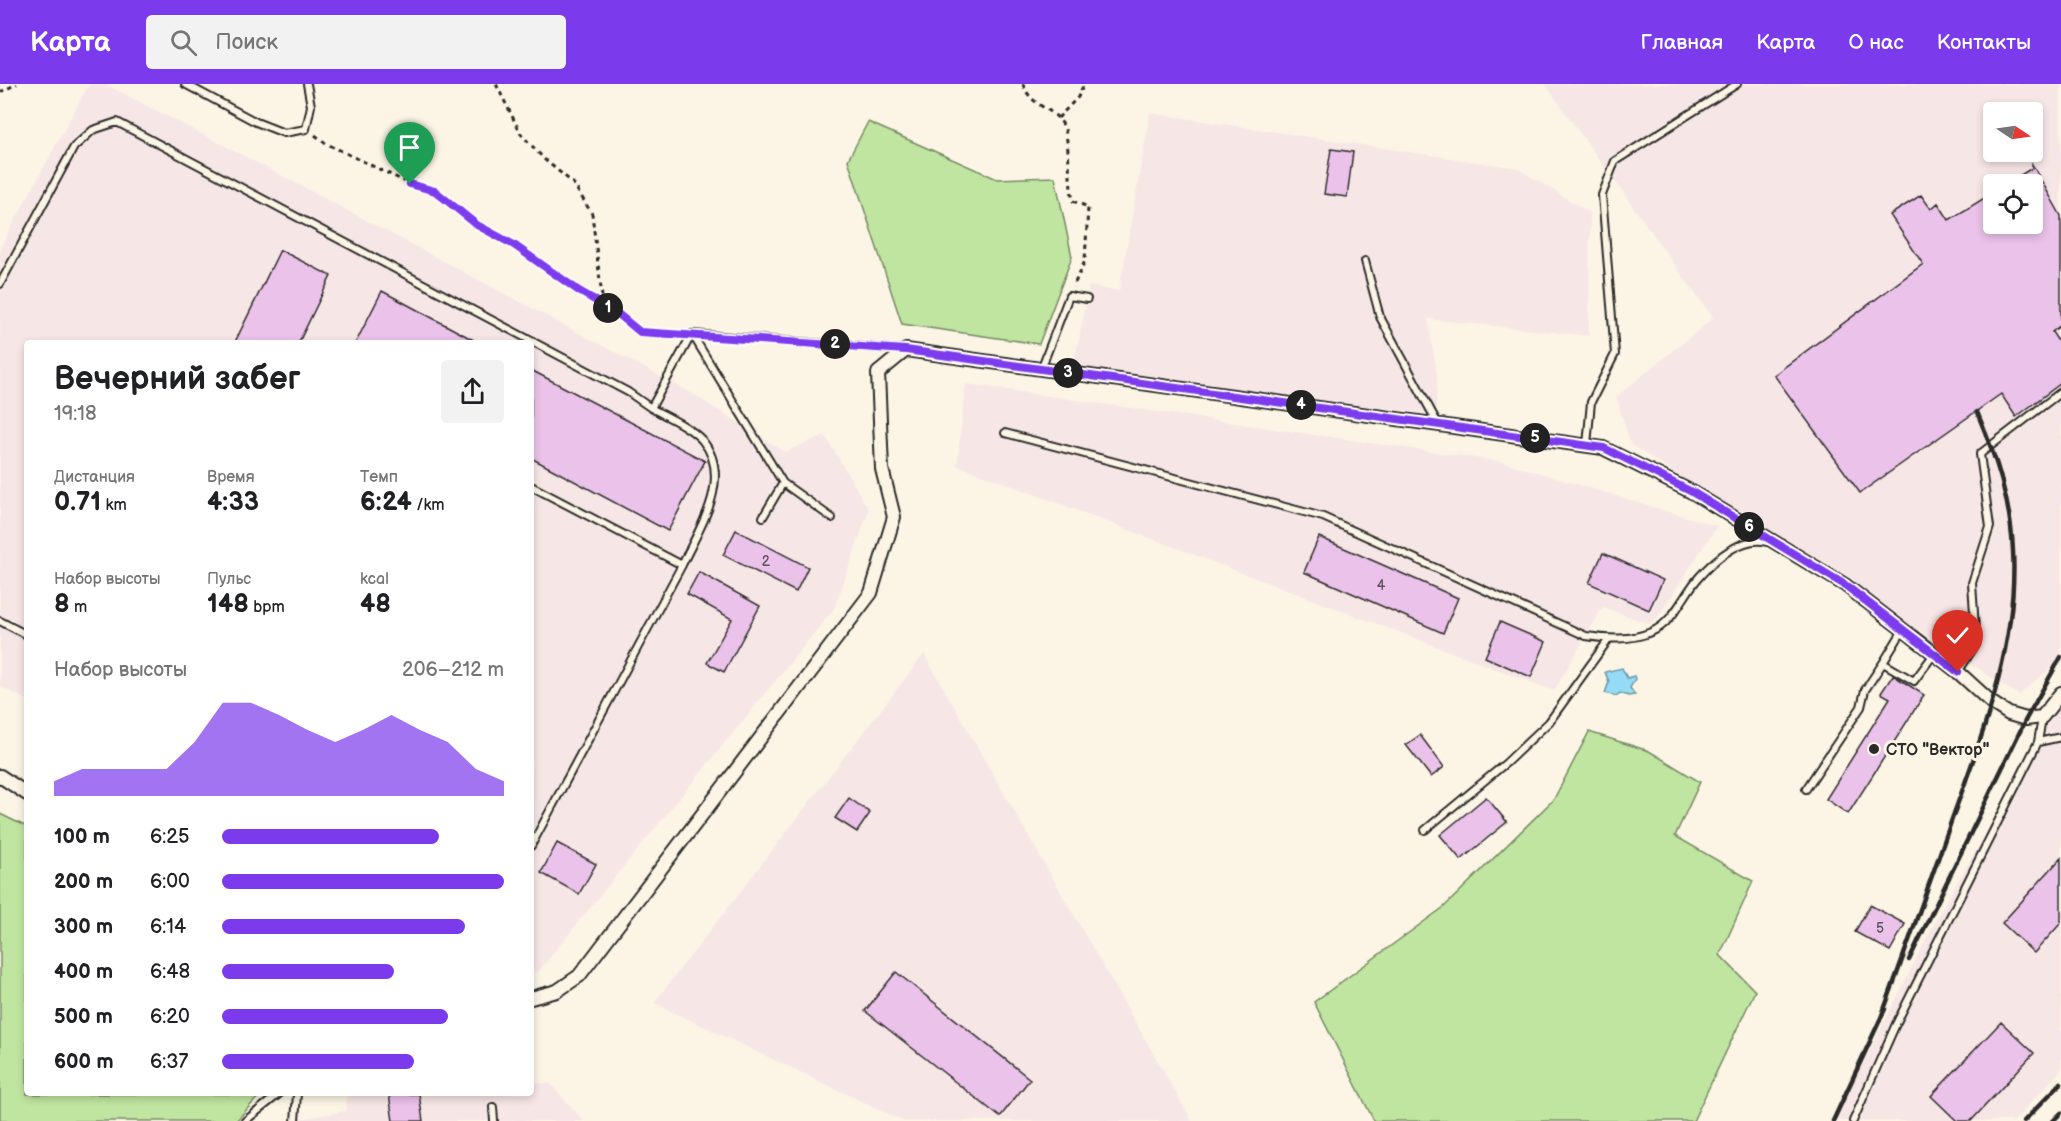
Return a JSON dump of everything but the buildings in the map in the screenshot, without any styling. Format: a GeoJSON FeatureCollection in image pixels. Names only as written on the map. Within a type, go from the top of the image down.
{"type":"FeatureCollection","features":[{"type":"Feature","properties":{"kind":"street"},"geometry":{"type":"LineString","coordinates":[[534,997],[557,991],[579,976],[871,592],[894,517],[882,469],[878,373],[906,350],[1604,448],[1692,492],[1845,585],[1958,672],[1992,703],[2009,714],[2026,719],[2042,717],[2061,693]]}},
{"type":"Feature","properties":{"kind":"street"},"geometry":{"type":"LineString","coordinates":[[0,776],[24,792]]}},
{"type":"Feature","properties":{"kind":"lane"},"geometry":{"type":"LineString","coordinates":[[185,84],[256,123],[284,133],[306,129],[311,106],[306,84]]}},
{"type":"Feature","properties":{"kind":"lane"},"geometry":{"type":"LineString","coordinates":[[1587,445],[1591,402],[1615,354],[1602,195],[1615,160],[1737,84]]}},
{"type":"Feature","properties":{"kind":"lane"},"geometry":{"type":"LineString","coordinates":[[0,284],[74,147],[93,130],[117,122],[529,340]]}},
{"type":"Feature","properties":{"kind":"lane"},"geometry":{"type":"LineString","coordinates":[[1365,261],[1380,317],[1438,424]]}},
{"type":"Feature","properties":{"kind":"lane"},"geometry":{"type":"LineString","coordinates":[[1041,369],[1069,296],[1087,299]]}},
{"type":"Feature","properties":{"kind":"lane"},"geometry":{"type":"LineString","coordinates":[[651,408],[692,334]]}},
{"type":"Feature","properties":{"kind":"lane"},"geometry":{"type":"LineString","coordinates":[[692,334],[906,350]]}},
{"type":"Feature","properties":{"kind":"lane"},"geometry":{"type":"LineString","coordinates":[[692,334],[783,483],[832,518]]}},
{"type":"Feature","properties":{"kind":"lane"},"geometry":{"type":"LineString","coordinates":[[534,343],[618,387],[701,439],[714,458],[715,494],[682,565],[534,840]]}},
{"type":"Feature","properties":{"kind":"lane"},"geometry":{"type":"LineString","coordinates":[[1958,672],[1976,644],[1972,584],[1990,527],[1980,454],[2061,392]]}},
{"type":"Feature","properties":{"kind":"lane"},"geometry":{"type":"LineString","coordinates":[[1005,433],[1323,517],[1586,636],[1609,639],[1653,632],[1672,614],[1700,576],[1742,543],[1759,540],[1782,547]]}},
{"type":"Feature","properties":{"kind":"lane"},"geometry":{"type":"LineString","coordinates":[[763,517],[783,483]]}},
{"type":"Feature","properties":{"kind":"lane"},"geometry":{"type":"LineString","coordinates":[[534,488],[682,565]]}},
{"type":"Feature","properties":{"kind":"lane"},"geometry":{"type":"LineString","coordinates":[[0,621],[24,633]]}},
{"type":"Feature","properties":{"kind":"lane"},"geometry":{"type":"LineString","coordinates":[[1806,789],[1861,707],[1866,690],[1903,630]]}},
{"type":"Feature","properties":{"kind":"lane"},"geometry":{"type":"LineString","coordinates":[[1425,830],[1506,763],[1549,723],[1609,639]]}},
{"type":"Feature","properties":{"kind":"lane"},"geometry":{"type":"LineString","coordinates":[[1883,663],[1914,681],[1934,654]]}},
{"type":"Feature","properties":{"kind":"lane"},"geometry":{"type":"LineString","coordinates":[[1853,1121],[1896,1024],[2038,742],[2042,717]]}},
{"type":"Feature","properties":{"kind":"lane"},"geometry":{"type":"LineString","coordinates":[[2038,742],[2061,737]]}},
{"type":"Feature","properties":{"kind":"lane"},"geometry":{"type":"LineString","coordinates":[[245,1121],[276,1096]]}},
{"type":"Feature","properties":{"kind":"lane"},"geometry":{"type":"LineString","coordinates":[[295,1121],[297,1096]]}},
{"type":"Feature","properties":{"kind":"lane"},"geometry":{"type":"LineString","coordinates":[[493,1107],[494,1121]]}},
{"type":"Feature","properties":{"kind":"path"},"geometry":{"type":"LineString","coordinates":[[0,92],[17,84]]}},
{"type":"Feature","properties":{"kind":"path"},"geometry":{"type":"LineString","coordinates":[[496,84],[521,135],[545,160],[573,183],[592,214],[603,305]]}},
{"type":"Feature","properties":{"kind":"path"},"geometry":{"type":"LineString","coordinates":[[1023,84],[1027,96],[1058,118],[1065,128],[1069,183],[1073,201],[1088,207],[1084,261],[1069,296]]}},
{"type":"Feature","properties":{"kind":"path"},"geometry":{"type":"LineString","coordinates":[[1058,118],[1078,97],[1084,84]]}},
{"type":"Feature","properties":{"kind":"path"},"geometry":{"type":"LineString","coordinates":[[306,129],[337,149],[410,184],[435,191],[477,225],[514,245],[640,332],[692,334]]}},
{"type":"Feature","properties":{"kind":"shaded area"},"geometry":{"type":"Polygon","coordinates":[[[89,84],[105,84],[688,391],[785,452],[825,435],[869,510],[834,609],[537,973],[534,972],[534,340],[24,340],[24,698],[0,686],[0,248],[89,84]]]}},
{"type":"Feature","properties":{"kind":"shaded area"},"geometry":{"type":"Polygon","coordinates":[[[1545,84],[2061,84],[2061,659],[2019,695],[1631,445],[1616,397],[1713,318],[1545,84]]]}},
{"type":"Feature","properties":{"kind":"shaded area"},"geometry":{"type":"Polygon","coordinates":[[[1150,113],[1517,168],[1590,213],[1589,336],[1428,319],[1437,374],[1436,415],[1073,369],[1089,286],[1119,291],[1150,113]]]}},
{"type":"Feature","properties":{"kind":"shaded area"},"geometry":{"type":"Polygon","coordinates":[[[966,384],[1503,462],[1717,526],[1658,617],[1649,624],[1603,607],[1554,691],[957,465],[966,384]]]}},
{"type":"Feature","properties":{"kind":"shaded area"},"geometry":{"type":"Polygon","coordinates":[[[924,654],[1192,1121],[903,1121],[654,1003],[924,654]]]}},
{"type":"Feature","properties":{"kind":"shaded area"},"geometry":{"type":"Polygon","coordinates":[[[2061,703],[2061,1070],[2014,1121],[1834,1121],[1940,912],[2061,703]]]}},
{"type":"Feature","properties":{"kind":"shaded area"},"geometry":{"type":"Polygon","coordinates":[[[534,1083],[550,1083],[584,1121],[289,1121],[346,1111],[349,1096],[534,1096],[534,1083]]]}},
{"type":"Feature","properties":{"kind":"green space"},"geometry":{"type":"Polygon","coordinates":[[[868,122],[997,179],[1055,177],[1072,257],[1039,344],[902,324],[848,160],[868,122]]]}},
{"type":"Feature","properties":{"kind":"green space"},"geometry":{"type":"Polygon","coordinates":[[[1589,732],[1649,751],[1700,782],[1675,836],[1753,881],[1720,955],[1755,991],[1693,1121],[1374,1121],[1314,1002],[1444,907],[1554,799],[1589,732]]]}},
{"type":"Feature","properties":{"kind":"green space"},"geometry":{"type":"Polygon","coordinates":[[[0,814],[24,826],[24,1096],[259,1096],[236,1121],[0,1121],[0,814]]]}},
{"type":"Feature","properties":{"kind":"water"},"geometry":{"type":"Polygon","coordinates":[[[1622,668],[1627,678],[1634,676],[1635,679],[1630,688],[1635,695],[1628,696],[1620,693],[1616,696],[1605,693],[1609,682],[1605,672],[1622,668]]]}},
{"type":"Feature","properties":{"kind":"railway"},"geometry":{"type":"LineString","coordinates":[[1882,1015],[1986,721],[1996,688],[2010,620],[2013,586],[2012,533],[2006,497],[1977,412]]}},
{"type":"Feature","properties":{"kind":"railway"},"geometry":{"type":"LineString","coordinates":[[1909,960],[2026,719],[2061,657]]}},
{"type":"Feature","properties":{"kind":"railway"},"geometry":{"type":"LineString","coordinates":[[1833,1121],[1885,1009]]}},
{"type":"Feature","properties":{"kind":"railway"},"geometry":{"type":"LineString","coordinates":[[2024,1121],[2061,1083]]}},
{"type":"Feature","properties":{"kind":"railway"},"geometry":{"type":"LineString","coordinates":[[2053,1121],[2061,1113]]}},
{"type":"Feature","properties":{"kind":"place","name":"СТО \"Вектор\""},"geometry":{"type":"Point","coordinates":[1874,749]}},
{"type":"Feature","properties":{"kind":"route"},"geometry":{"type":"LineString","coordinates":[[410,184],[435,191],[477,225],[514,245],[538,264],[617,313],[640,332],[906,350],[1604,448],[1692,492],[1845,585],[1958,672]]}}]}
